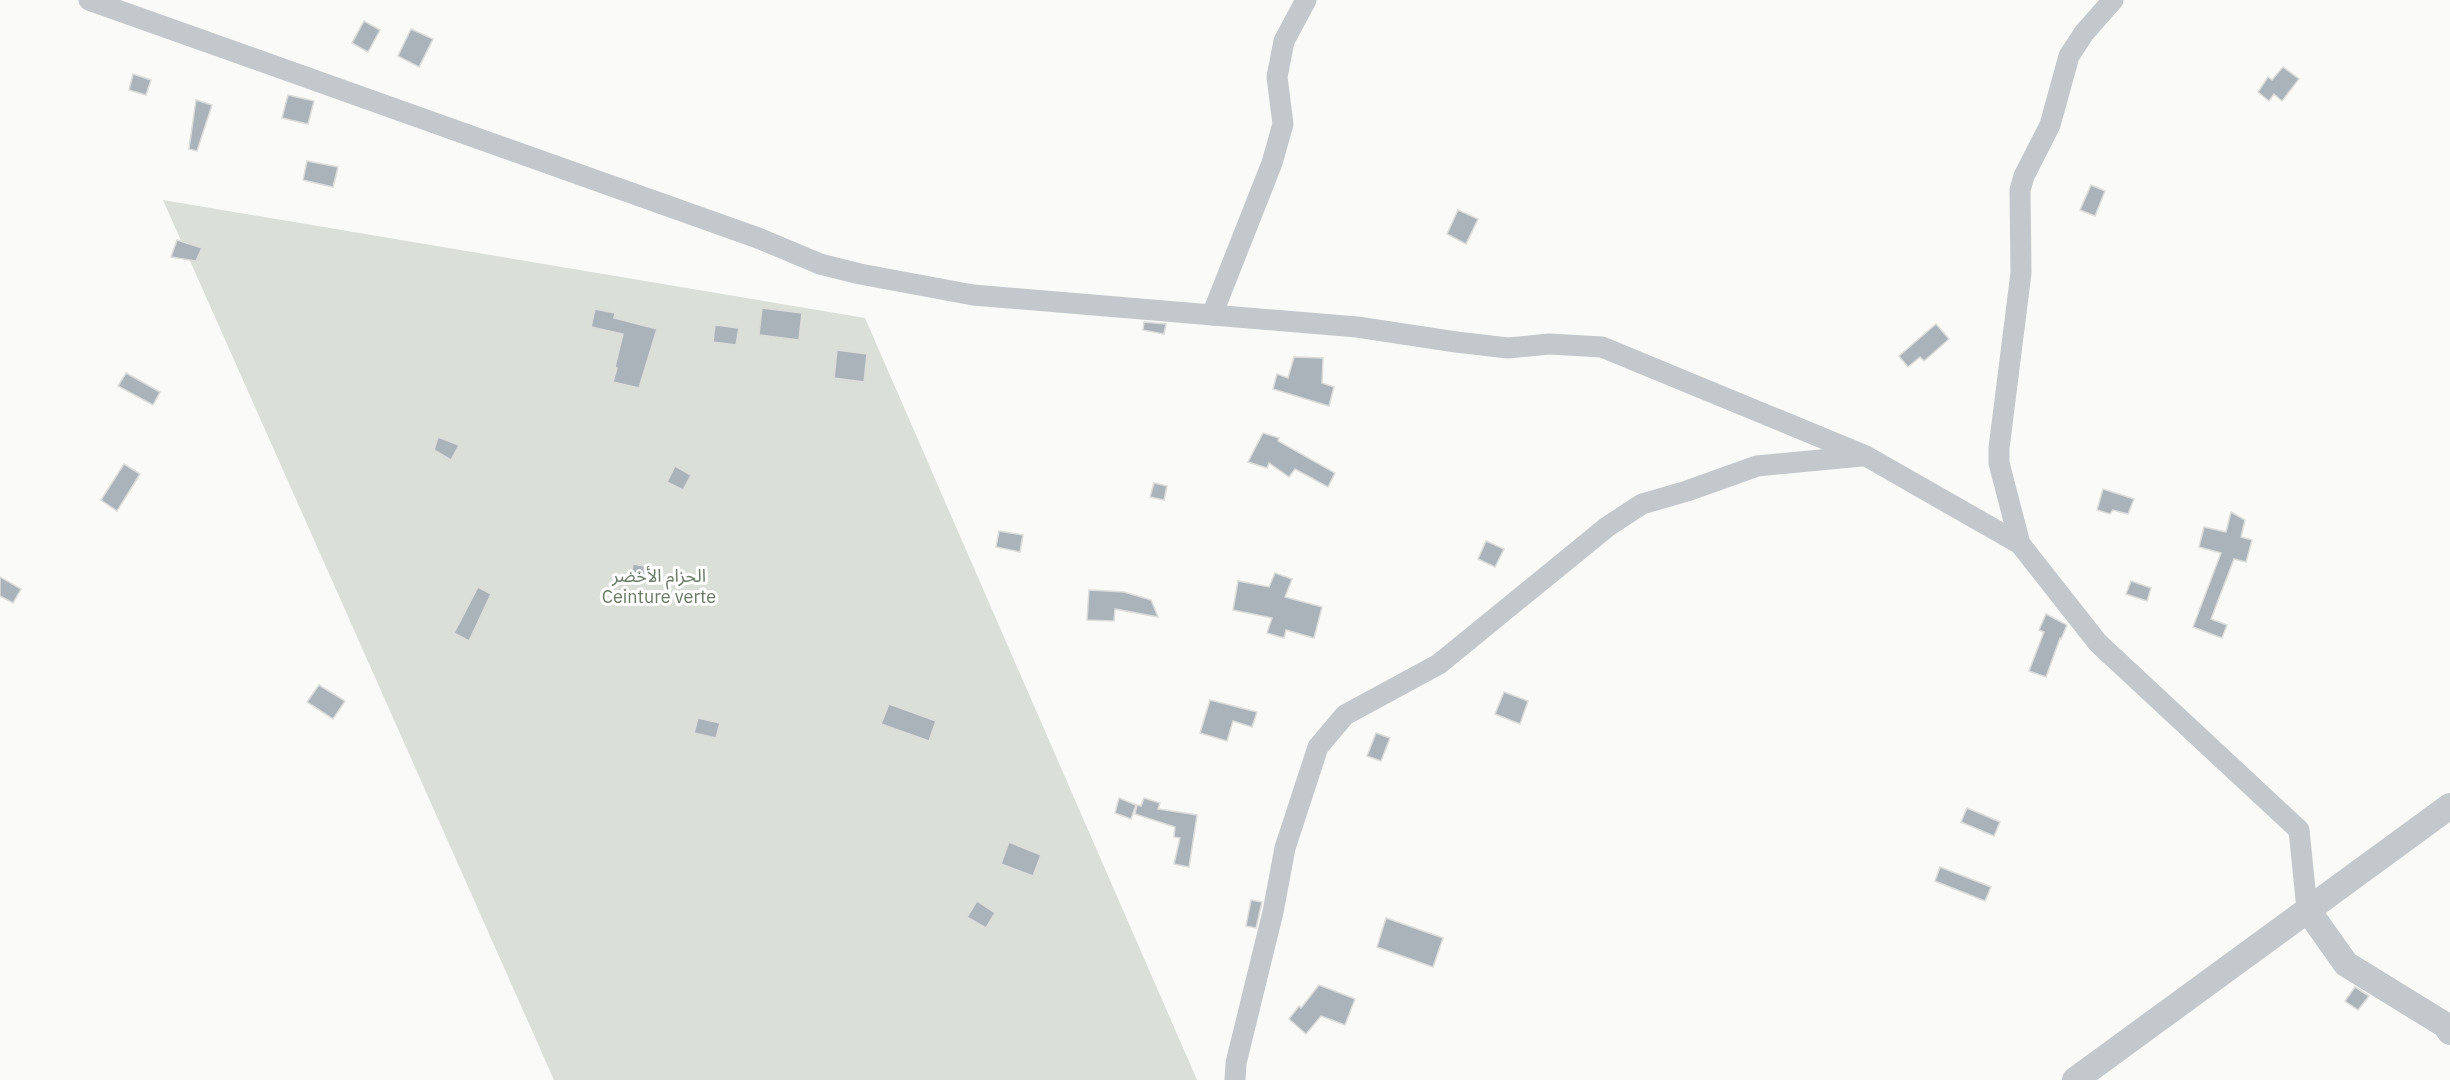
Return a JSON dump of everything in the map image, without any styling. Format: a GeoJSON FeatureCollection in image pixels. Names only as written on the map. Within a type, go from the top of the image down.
{"type":"FeatureCollection","features":[{"type":"Feature","properties":{"kind":"street"},"geometry":{"type":"LineString","coordinates":[[89,0],[758,238],[820,264],[860,274],[973,295],[1357,327],[1508,348],[1549,344],[1602,347],[1866,456],[2020,544],[2098,643],[2299,830],[2307,909],[2346,964],[2445,1025],[2450,1032]]}},
{"type":"Feature","properties":{"kind":"street"},"geometry":{"type":"LineString","coordinates":[[1212,315],[1272,163],[1283,124],[1277,77],[1284,41],[1306,0]]}},
{"type":"Feature","properties":{"kind":"street"},"geometry":{"type":"LineString","coordinates":[[2020,544],[1999,463],[2021,273],[2020,190],[2024,176],[2050,125],[2069,56],[2084,33],[2113,0]]}},
{"type":"Feature","properties":{"kind":"street"},"geometry":{"type":"LineString","coordinates":[[1235,1080],[1236,1063],[1273,912],[1285,848],[1318,747],[1345,715],[1439,663],[1607,527],[1642,504],[1687,492],[1756,466],[1866,456]]}},
{"type":"Feature","properties":{"kind":"street"},"geometry":{"type":"LineString","coordinates":[[2075,1080],[2450,807]]}},
{"type":"Feature","properties":{"kind":"green space","name":"الحزام الأخضر Ceinture verte"},"geometry":{"type":"Polygon","coordinates":[[[163,200],[865,318],[1197,1080],[554,1080],[163,200]]]}},
{"type":"Feature","properties":{"kind":"building"},"geometry":{"type":"Polygon","coordinates":[[[364,21],[380,30],[368,52],[352,43],[364,21]]]}},
{"type":"Feature","properties":{"kind":"building"},"geometry":{"type":"Polygon","coordinates":[[[411,29],[433,39],[419,67],[398,56],[411,29]]]}},
{"type":"Feature","properties":{"kind":"building"},"geometry":{"type":"Polygon","coordinates":[[[2283,67],[2299,79],[2282,101],[2274,94],[2269,101],[2258,92],[2268,77],[2272,80],[2283,67]]]}},
{"type":"Feature","properties":{"kind":"building"},"geometry":{"type":"Polygon","coordinates":[[[133,74],[151,80],[146,95],[129,90],[133,74]]]}},
{"type":"Feature","properties":{"kind":"building"},"geometry":{"type":"Polygon","coordinates":[[[288,95],[314,101],[308,124],[282,118],[288,95]]]}},
{"type":"Feature","properties":{"kind":"building"},"geometry":{"type":"Polygon","coordinates":[[[196,100],[212,105],[197,151],[189,149],[196,100]]]}},
{"type":"Feature","properties":{"kind":"building"},"geometry":{"type":"Polygon","coordinates":[[[307,161],[338,167],[333,187],[303,180],[307,161]]]}},
{"type":"Feature","properties":{"kind":"building"},"geometry":{"type":"Polygon","coordinates":[[[2091,185],[2105,191],[2095,216],[2080,210],[2091,185]]]}},
{"type":"Feature","properties":{"kind":"building"},"geometry":{"type":"Polygon","coordinates":[[[1458,210],[1478,219],[1466,244],[1447,234],[1458,210]]]}},
{"type":"Feature","properties":{"kind":"building"},"geometry":{"type":"Polygon","coordinates":[[[177,240],[202,248],[196,261],[171,257],[177,240]]]}},
{"type":"Feature","properties":{"kind":"building"},"geometry":{"type":"Polygon","coordinates":[[[762,308],[802,313],[799,340],[759,335],[762,308]]]}},
{"type":"Feature","properties":{"kind":"building"},"geometry":{"type":"Polygon","coordinates":[[[595,309],[615,313],[614,318],[657,329],[639,388],[613,382],[623,334],[591,327],[595,309]]]}},
{"type":"Feature","properties":{"kind":"building"},"geometry":{"type":"Polygon","coordinates":[[[1144,322],[1166,324],[1164,334],[1143,330],[1144,322]]]}},
{"type":"Feature","properties":{"kind":"building"},"geometry":{"type":"Polygon","coordinates":[[[1936,324],[1949,339],[1924,361],[1920,357],[1908,367],[1899,356],[1936,324]]]}},
{"type":"Feature","properties":{"kind":"building"},"geometry":{"type":"Polygon","coordinates":[[[715,325],[739,328],[736,345],[713,342],[715,325]]]}},
{"type":"Feature","properties":{"kind":"building"},"geometry":{"type":"Polygon","coordinates":[[[837,350],[867,354],[864,382],[834,378],[837,350]]]}},
{"type":"Feature","properties":{"kind":"building"},"geometry":{"type":"Polygon","coordinates":[[[1294,357],[1323,358],[1322,383],[1334,387],[1329,406],[1273,389],[1277,374],[1288,378],[1294,357]]]}},
{"type":"Feature","properties":{"kind":"building"},"geometry":{"type":"Polygon","coordinates":[[[126,373],[160,392],[153,405],[118,386],[126,373]]]}},
{"type":"Feature","properties":{"kind":"building"},"geometry":{"type":"Polygon","coordinates":[[[1263,433],[1279,438],[1278,441],[1335,473],[1328,487],[1295,469],[1289,477],[1269,463],[1267,468],[1248,462],[1263,433]]]}},
{"type":"Feature","properties":{"kind":"building"},"geometry":{"type":"Polygon","coordinates":[[[438,437],[459,445],[451,460],[434,450],[438,437]]]}},
{"type":"Feature","properties":{"kind":"building"},"geometry":{"type":"Polygon","coordinates":[[[124,464],[140,474],[117,511],[101,500],[124,464]]]}},
{"type":"Feature","properties":{"kind":"building"},"geometry":{"type":"Polygon","coordinates":[[[675,466],[691,475],[683,490],[667,482],[675,466]]]}},
{"type":"Feature","properties":{"kind":"building"},"geometry":{"type":"Polygon","coordinates":[[[1154,483],[1167,486],[1164,500],[1150,497],[1154,483]]]}},
{"type":"Feature","properties":{"kind":"building"},"geometry":{"type":"Polygon","coordinates":[[[2103,489],[2134,499],[2128,514],[2113,510],[2110,514],[2097,510],[2103,489]]]}},
{"type":"Feature","properties":{"kind":"building"},"geometry":{"type":"Polygon","coordinates":[[[2231,512],[2245,520],[2241,537],[2252,540],[2246,562],[2234,559],[2211,619],[2227,625],[2222,638],[2193,627],[2221,553],[2199,547],[2204,527],[2226,532],[2231,512]]]}},
{"type":"Feature","properties":{"kind":"building"},"geometry":{"type":"Polygon","coordinates":[[[999,531],[1023,535],[1020,552],[996,547],[999,531]]]}},
{"type":"Feature","properties":{"kind":"building"},"geometry":{"type":"Polygon","coordinates":[[[1486,541],[1504,549],[1495,567],[1478,559],[1486,541]]]}},
{"type":"Feature","properties":{"kind":"building"},"geometry":{"type":"Polygon","coordinates":[[[633,564],[655,568],[653,584],[630,581],[633,564]]]}},
{"type":"Feature","properties":{"kind":"building"},"geometry":{"type":"Polygon","coordinates":[[[1275,573],[1292,579],[1285,597],[1322,607],[1314,638],[1286,630],[1284,638],[1267,633],[1272,618],[1233,610],[1238,581],[1269,587],[1275,573]]]}},
{"type":"Feature","properties":{"kind":"building"},"geometry":{"type":"Polygon","coordinates":[[[0,577],[21,589],[13,603],[0,596],[0,577]]]}},
{"type":"Feature","properties":{"kind":"building"},"geometry":{"type":"Polygon","coordinates":[[[2131,581],[2151,588],[2147,601],[2126,594],[2131,581]]]}},
{"type":"Feature","properties":{"kind":"building"},"geometry":{"type":"Polygon","coordinates":[[[478,587],[491,594],[469,641],[454,633],[478,587]]]}},
{"type":"Feature","properties":{"kind":"building"},"geometry":{"type":"Polygon","coordinates":[[[1089,590],[1124,592],[1151,600],[1158,617],[1115,609],[1114,621],[1087,620],[1089,590]]]}},
{"type":"Feature","properties":{"kind":"building"},"geometry":{"type":"Polygon","coordinates":[[[2046,614],[2067,625],[2046,677],[2029,671],[2044,632],[2039,630],[2046,614]]]}},
{"type":"Feature","properties":{"kind":"building"},"geometry":{"type":"Polygon","coordinates":[[[319,685],[345,701],[333,719],[307,702],[319,685]]]}},
{"type":"Feature","properties":{"kind":"building"},"geometry":{"type":"Polygon","coordinates":[[[1504,692],[1528,701],[1520,724],[1495,714],[1504,692]]]}},
{"type":"Feature","properties":{"kind":"building"},"geometry":{"type":"Polygon","coordinates":[[[1210,700],[1257,712],[1252,727],[1233,721],[1227,741],[1200,733],[1210,700]]]}},
{"type":"Feature","properties":{"kind":"building"},"geometry":{"type":"Polygon","coordinates":[[[889,704],[936,721],[929,741],[881,724],[889,704]]]}},
{"type":"Feature","properties":{"kind":"building"},"geometry":{"type":"Polygon","coordinates":[[[698,718],[720,723],[716,738],[694,733],[698,718]]]}},
{"type":"Feature","properties":{"kind":"building"},"geometry":{"type":"Polygon","coordinates":[[[1376,733],[1390,738],[1381,761],[1367,756],[1376,733]]]}},
{"type":"Feature","properties":{"kind":"building"},"geometry":{"type":"Polygon","coordinates":[[[1119,798],[1136,805],[1131,819],[1115,813],[1119,798]]]}},
{"type":"Feature","properties":{"kind":"building"},"geometry":{"type":"Polygon","coordinates":[[[1144,798],[1160,803],[1158,809],[1197,815],[1189,867],[1174,864],[1180,838],[1174,837],[1175,827],[1135,814],[1137,805],[1141,806],[1144,798]]]}},
{"type":"Feature","properties":{"kind":"building"},"geometry":{"type":"Polygon","coordinates":[[[1967,808],[2000,822],[1994,836],[1961,822],[1967,808]]]}},
{"type":"Feature","properties":{"kind":"building"},"geometry":{"type":"Polygon","coordinates":[[[1009,842],[1041,855],[1033,876],[1001,864],[1009,842]]]}},
{"type":"Feature","properties":{"kind":"building"},"geometry":{"type":"Polygon","coordinates":[[[1940,867],[1991,887],[1985,901],[1935,881],[1940,867]]]}},
{"type":"Feature","properties":{"kind":"building"},"geometry":{"type":"Polygon","coordinates":[[[1251,900],[1262,902],[1256,928],[1246,926],[1251,900]]]}},
{"type":"Feature","properties":{"kind":"building"},"geometry":{"type":"Polygon","coordinates":[[[977,901],[995,913],[986,928],[967,917],[977,901]]]}},
{"type":"Feature","properties":{"kind":"building"},"geometry":{"type":"Polygon","coordinates":[[[1386,918],[1443,938],[1433,967],[1377,947],[1386,918]]]}},
{"type":"Feature","properties":{"kind":"building"},"geometry":{"type":"Polygon","coordinates":[[[1319,985],[1355,999],[1345,1025],[1321,1016],[1306,1034],[1289,1019],[1319,985]]]}},
{"type":"Feature","properties":{"kind":"building"},"geometry":{"type":"Polygon","coordinates":[[[2355,987],[2369,996],[2358,1010],[2345,1001],[2355,987]]]}}]}
